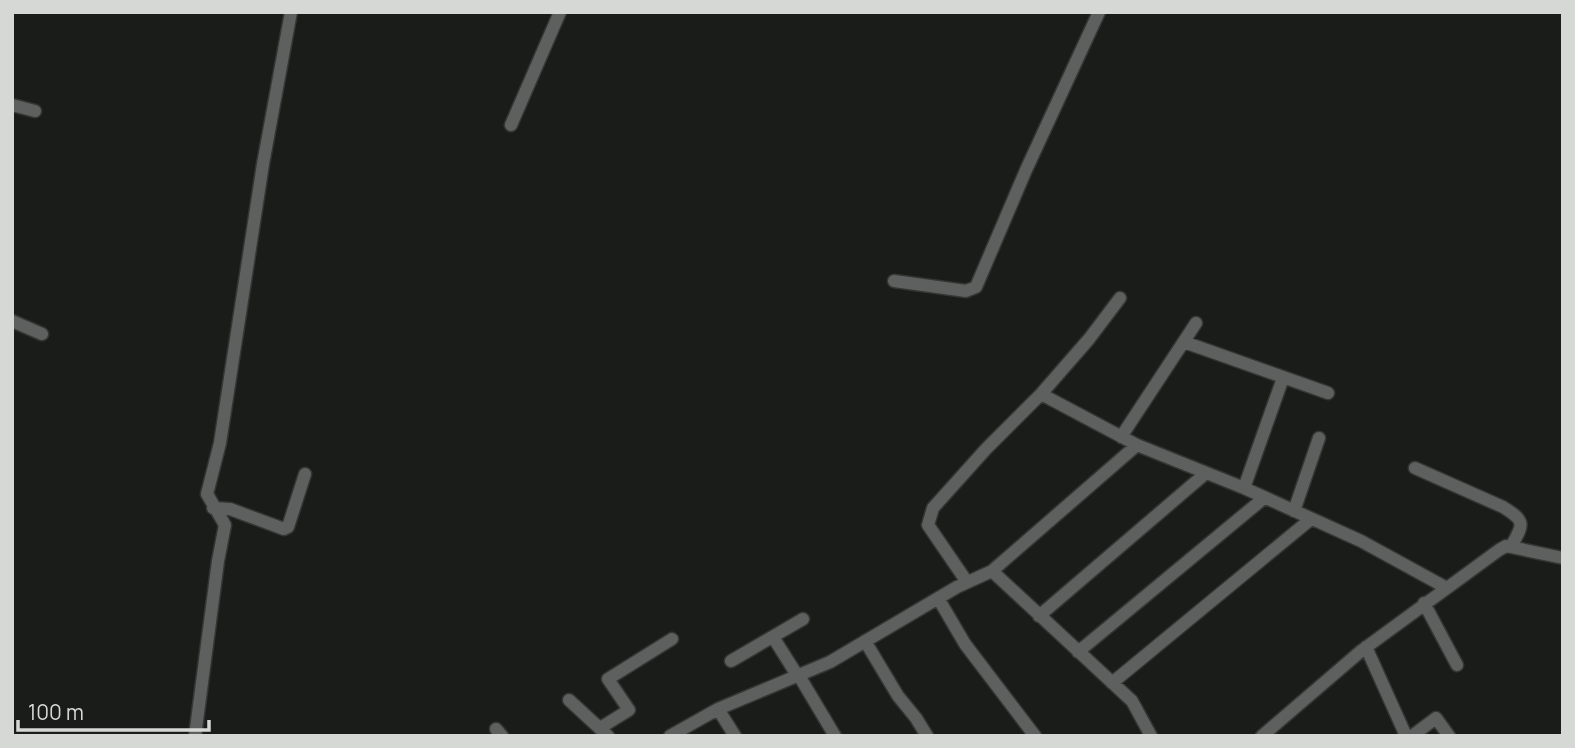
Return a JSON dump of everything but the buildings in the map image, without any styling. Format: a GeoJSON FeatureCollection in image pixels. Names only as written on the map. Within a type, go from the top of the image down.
{"type":"FeatureCollection","features":[{"type":"Feature","properties":{"kind":"street"},"geometry":{"type":"LineString","coordinates":[[195,736],[225,525],[207,494],[220,443],[263,164],[291,12]]}},
{"type":"Feature","properties":{"kind":"street"},"geometry":{"type":"LineString","coordinates":[[511,125],[560,12]]}},
{"type":"Feature","properties":{"kind":"street"},"geometry":{"type":"LineString","coordinates":[[894,281],[966,291],[976,287],[1026,170],[1099,12]]}},
{"type":"Feature","properties":{"kind":"street"},"geometry":{"type":"LineString","coordinates":[[12,105],[35,111]]}},
{"type":"Feature","properties":{"kind":"street"},"geometry":{"type":"LineString","coordinates":[[967,582],[928,525],[933,508],[986,449],[1041,394],[1089,339],[1120,298]]}},
{"type":"Feature","properties":{"kind":"street"},"geometry":{"type":"LineString","coordinates":[[12,321],[42,334]]}},
{"type":"Feature","properties":{"kind":"street"},"geometry":{"type":"LineString","coordinates":[[1121,437],[1196,323]]}},
{"type":"Feature","properties":{"kind":"street"},"geometry":{"type":"LineString","coordinates":[[1184,342],[1328,394]]}},
{"type":"Feature","properties":{"kind":"street"},"geometry":{"type":"LineString","coordinates":[[1244,488],[1283,379]]}},
{"type":"Feature","properties":{"kind":"street"},"geometry":{"type":"LineString","coordinates":[[1041,394],[1137,445],[1244,488],[1361,541],[1445,587]]}},
{"type":"Feature","properties":{"kind":"street"},"geometry":{"type":"LineString","coordinates":[[1294,511],[1319,438]]}},
{"type":"Feature","properties":{"kind":"street"},"geometry":{"type":"LineString","coordinates":[[670,736],[718,709],[830,662],[938,598],[992,571],[1137,445]]}},
{"type":"Feature","properties":{"kind":"street"},"geometry":{"type":"LineString","coordinates":[[1415,468],[1503,507],[1516,516],[1522,526],[1511,547]]}},
{"type":"Feature","properties":{"kind":"street"},"geometry":{"type":"LineString","coordinates":[[1039,616],[1206,473]]}},
{"type":"Feature","properties":{"kind":"street"},"geometry":{"type":"LineString","coordinates":[[213,508],[230,509],[284,529],[288,527],[305,474]]}},
{"type":"Feature","properties":{"kind":"street"},"geometry":{"type":"LineString","coordinates":[[1078,652],[1264,498]]}},
{"type":"Feature","properties":{"kind":"street"},"geometry":{"type":"LineString","coordinates":[[1112,683],[1311,519]]}},
{"type":"Feature","properties":{"kind":"street"},"geometry":{"type":"LineString","coordinates":[[1262,736],[1366,647],[1499,550],[1511,547],[1563,558]]}},
{"type":"Feature","properties":{"kind":"street"},"geometry":{"type":"LineString","coordinates":[[992,571],[1132,701],[1151,736]]}},
{"type":"Feature","properties":{"kind":"street"},"geometry":{"type":"LineString","coordinates":[[938,598],[965,644],[1035,736]]}},
{"type":"Feature","properties":{"kind":"street"},"geometry":{"type":"LineString","coordinates":[[1424,603],[1457,665]]}},
{"type":"Feature","properties":{"kind":"street"},"geometry":{"type":"LineString","coordinates":[[731,661],[803,619]]}},
{"type":"Feature","properties":{"kind":"street"},"geometry":{"type":"LineString","coordinates":[[774,637],[835,736]]}},
{"type":"Feature","properties":{"kind":"street"},"geometry":{"type":"LineString","coordinates":[[569,700],[604,732],[629,710],[608,679],[672,639]]}},
{"type":"Feature","properties":{"kind":"street"},"geometry":{"type":"LineString","coordinates":[[865,642],[898,696],[927,736]]}},
{"type":"Feature","properties":{"kind":"street"},"geometry":{"type":"LineString","coordinates":[[1366,647],[1406,736]]}},
{"type":"Feature","properties":{"kind":"street"},"geometry":{"type":"LineString","coordinates":[[718,709],[735,736]]}},
{"type":"Feature","properties":{"kind":"street"},"geometry":{"type":"LineString","coordinates":[[1412,736],[1436,718],[1449,736]]}}]}
